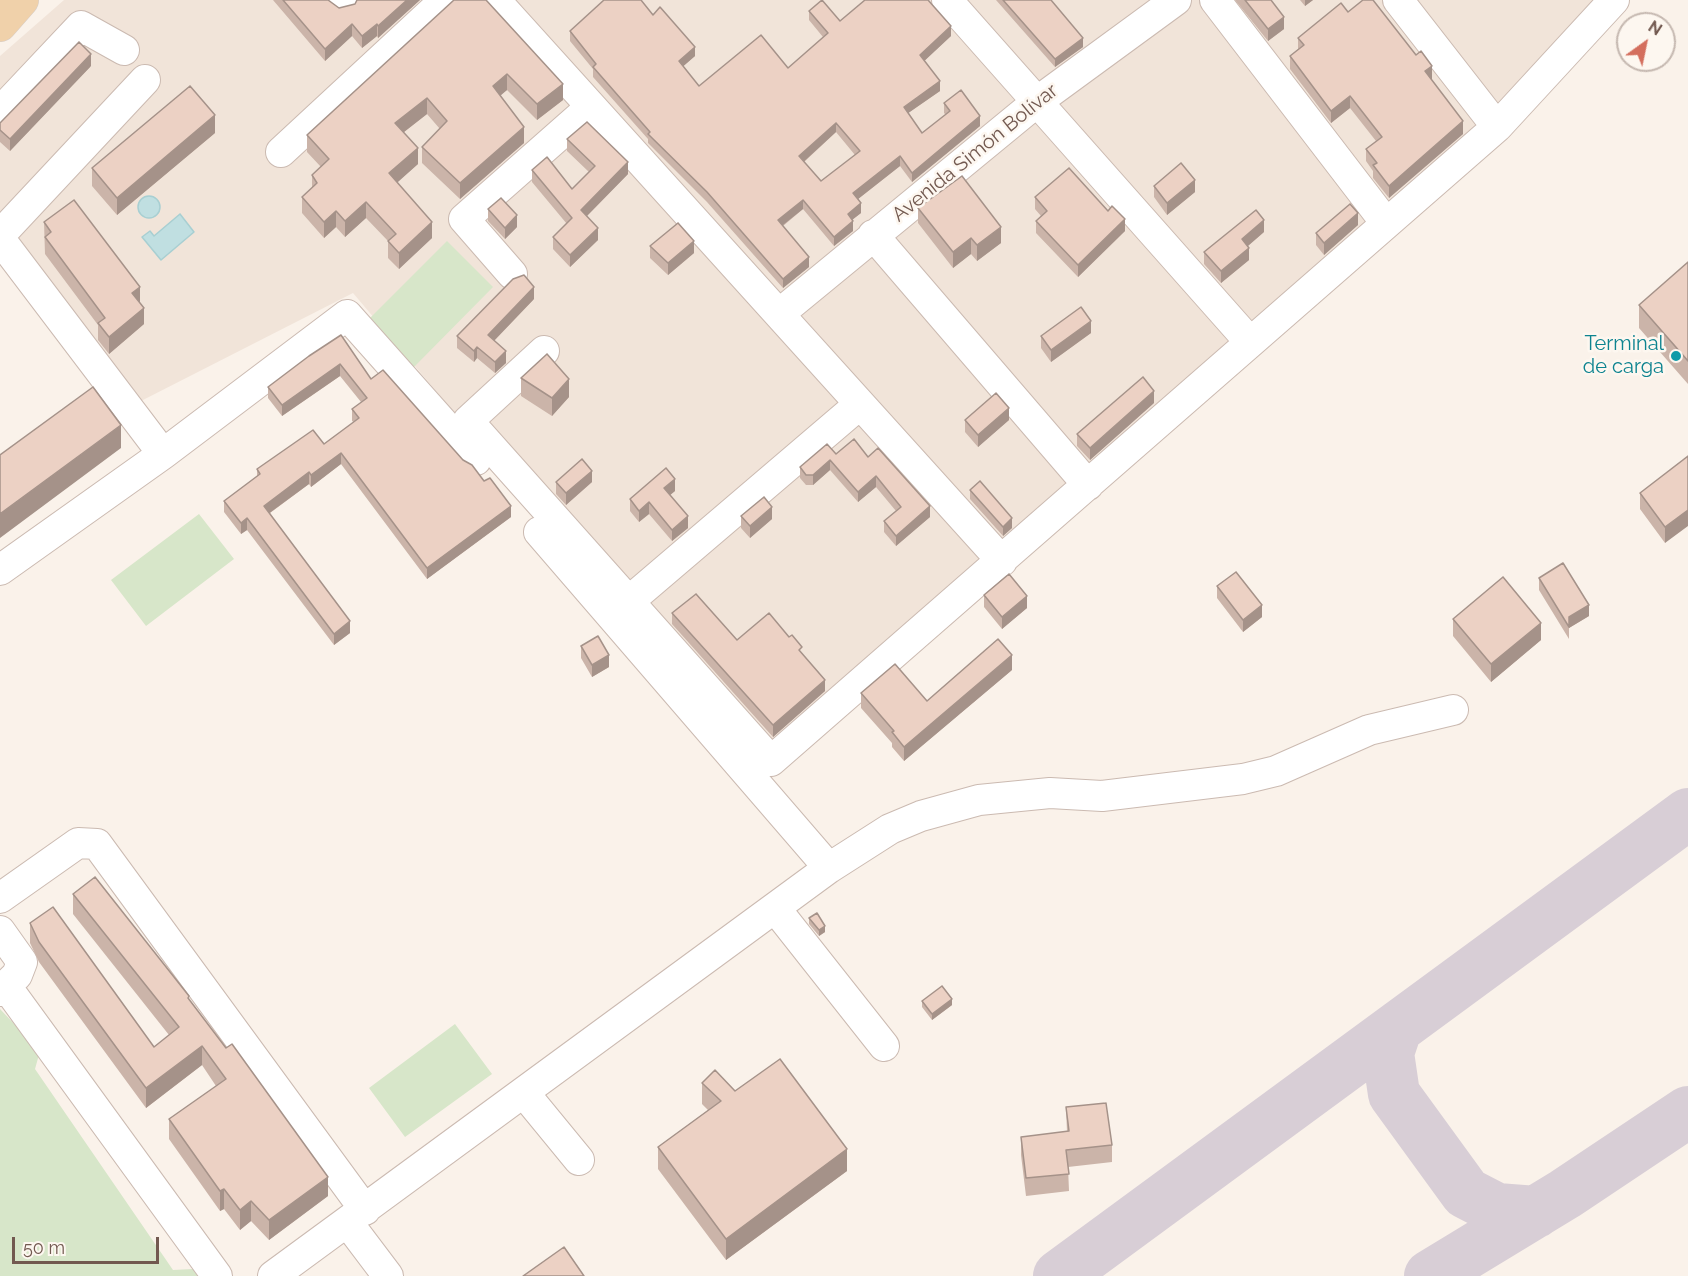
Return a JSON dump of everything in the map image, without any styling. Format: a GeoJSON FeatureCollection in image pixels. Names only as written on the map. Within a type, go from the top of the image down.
{"type":"FeatureCollection","features":[{"type":"Feature","properties":{"kind":"main road"},"geometry":{"type":"LineString","coordinates":[[0,25],[22,0]]}},
{"type":"Feature","properties":{"kind":"street"},"geometry":{"type":"LineString","coordinates":[[340,0],[343,3],[346,0]]}},
{"type":"Feature","properties":{"kind":"street"},"geometry":{"type":"LineString","coordinates":[[281,152],[445,0]]}},
{"type":"Feature","properties":{"kind":"street"},"geometry":{"type":"LineString","coordinates":[[495,0],[1002,561]]}},
{"type":"Feature","properties":{"kind":"street"},"geometry":{"type":"LineString","coordinates":[[947,0],[1250,342]]}},
{"type":"Feature","properties":{"kind":"street","name":"Avenida Simón Bolívar"},"geometry":{"type":"LineString","coordinates":[[779,314],[1038,101],[1176,0]]}},
{"type":"Feature","properties":{"kind":"street"},"geometry":{"type":"LineString","coordinates":[[1215,0],[1386,223]]}},
{"type":"Feature","properties":{"kind":"street"},"geometry":{"type":"LineString","coordinates":[[1398,0],[1497,127]]}},
{"type":"Feature","properties":{"kind":"street"},"geometry":{"type":"LineString","coordinates":[[544,351],[468,421],[771,761],[1497,127],[1614,0]]}},
{"type":"Feature","properties":{"kind":"street"},"geometry":{"type":"LineString","coordinates":[[0,112],[81,26],[124,50]]}},
{"type":"Feature","properties":{"kind":"street"},"geometry":{"type":"LineString","coordinates":[[145,80],[0,237],[163,454]]}},
{"type":"Feature","properties":{"kind":"street"},"geometry":{"type":"LineString","coordinates":[[512,274],[464,219],[591,107]]}},
{"type":"Feature","properties":{"kind":"street"},"geometry":{"type":"LineString","coordinates":[[873,235],[1088,484]]}},
{"type":"Feature","properties":{"kind":"street"},"geometry":{"type":"LineString","coordinates":[[0,570],[163,454],[347,315],[829,868]]}},
{"type":"Feature","properties":{"kind":"street"},"geometry":{"type":"LineString","coordinates":[[628,602],[860,404]]}},
{"type":"Feature","properties":{"kind":"street"},"geometry":{"type":"LineString","coordinates":[[273,1276],[829,868],[890,829],[921,816],[979,800],[1050,793],[1102,796],[1243,779],[1276,771],[1369,730],[1453,710]]}},
{"type":"Feature","properties":{"kind":"street"},"geometry":{"type":"LineString","coordinates":[[0,898],[78,843],[97,844],[356,1216],[388,1276]]}},
{"type":"Feature","properties":{"kind":"street"},"geometry":{"type":"LineString","coordinates":[[775,908],[884,1046]]}},
{"type":"Feature","properties":{"kind":"street"},"geometry":{"type":"LineString","coordinates":[[0,931],[22,962],[17,975],[3,989],[217,1276]]}},
{"type":"Feature","properties":{"kind":"street"},"geometry":{"type":"LineString","coordinates":[[524,1093],[579,1160]]}},
{"type":"Feature","properties":{"kind":"shaded area"},"geometry":{"type":"Polygon","coordinates":[[[64,0],[1624,0],[976,603],[767,782],[353,293],[141,401],[0,251],[0,56],[64,0]]]}},
{"type":"Feature","properties":{"kind":"green space"},"geometry":{"type":"Polygon","coordinates":[[[447,241],[493,287],[414,367],[367,321],[447,241]]]}},
{"type":"Feature","properties":{"kind":"green space"},"geometry":{"type":"Polygon","coordinates":[[[199,514],[234,559],[146,626],[111,580],[199,514]]]}},
{"type":"Feature","properties":{"kind":"green space"},"geometry":{"type":"Polygon","coordinates":[[[0,1009],[40,1051],[35,1069],[173,1270],[193,1269],[198,1276],[0,1276],[0,1009]]]}},
{"type":"Feature","properties":{"kind":"green space"},"geometry":{"type":"Polygon","coordinates":[[[455,1024],[492,1074],[405,1137],[369,1088],[455,1024]]]}},
{"type":"Feature","properties":{"kind":"water"},"geometry":{"type":"Polygon","coordinates":[[[149,196],[159,203],[160,207],[153,217],[149,218],[139,211],[138,207],[145,197],[149,196]]]}},
{"type":"Feature","properties":{"kind":"water"},"geometry":{"type":"Polygon","coordinates":[[[180,214],[194,232],[161,260],[142,237],[150,231],[154,236],[180,214]]]}},
{"type":"Feature","properties":{"kind":"building"},"geometry":{"type":"Polygon","coordinates":[[[283,0],[328,0],[339,8],[355,4],[357,0],[407,0],[378,26],[377,24],[362,36],[352,24],[325,49],[283,0]]]}},
{"type":"Feature","properties":{"kind":"building"},"geometry":{"type":"Polygon","coordinates":[[[454,0],[486,0],[563,84],[537,104],[507,74],[493,86],[524,127],[460,183],[422,147],[447,121],[427,98],[395,123],[418,148],[389,173],[432,222],[399,253],[388,241],[396,234],[366,202],[345,221],[336,211],[324,222],[302,197],[317,183],[312,175],[329,159],[307,135],[454,0]]]}},
{"type":"Feature","properties":{"kind":"building"},"geometry":{"type":"Polygon","coordinates":[[[604,0],[641,0],[653,15],[660,7],[695,47],[679,61],[699,86],[761,35],[788,68],[828,33],[809,11],[822,0],[840,21],[865,0],[928,0],[951,26],[920,55],[940,81],[904,107],[922,133],[950,111],[944,103],[961,90],[980,116],[912,173],[900,156],[853,193],[861,203],[848,214],[853,221],[834,237],[803,200],[778,220],[809,257],[783,279],[707,192],[648,134],[650,132],[593,67],[596,64],[570,31],[604,0]],[[836,123],[799,156],[821,181],[860,151],[836,123]]]}},
{"type":"Feature","properties":{"kind":"building"},"geometry":{"type":"Polygon","coordinates":[[[1003,0],[1051,0],[1083,38],[1055,59],[1003,0]]]}},
{"type":"Feature","properties":{"kind":"building"},"geometry":{"type":"Polygon","coordinates":[[[1245,0],[1271,0],[1284,17],[1268,29],[1245,0]]]}},
{"type":"Feature","properties":{"kind":"building"},"geometry":{"type":"Polygon","coordinates":[[[1363,0],[1373,0],[1416,55],[1421,51],[1432,66],[1425,71],[1463,121],[1389,186],[1373,165],[1377,163],[1366,149],[1382,137],[1350,96],[1331,111],[1290,56],[1304,45],[1298,38],[1341,3],[1348,12],[1363,0]]]}},
{"type":"Feature","properties":{"kind":"building"},"geometry":{"type":"Polygon","coordinates":[[[79,42],[91,54],[10,139],[0,130],[0,123],[79,42]]]}},
{"type":"Feature","properties":{"kind":"building"},"geometry":{"type":"Polygon","coordinates":[[[190,86],[215,115],[117,198],[92,168],[190,86]]]}},
{"type":"Feature","properties":{"kind":"building"},"geometry":{"type":"Polygon","coordinates":[[[587,122],[628,162],[581,210],[598,228],[570,255],[553,237],[572,218],[532,170],[547,157],[572,189],[595,166],[567,139],[587,122]]]}},
{"type":"Feature","properties":{"kind":"building"},"geometry":{"type":"Polygon","coordinates":[[[1181,163],[1195,180],[1167,203],[1154,186],[1181,163]]]}},
{"type":"Feature","properties":{"kind":"building"},"geometry":{"type":"Polygon","coordinates":[[[1069,168],[1108,211],[1112,206],[1125,219],[1078,265],[1036,221],[1047,211],[1035,197],[1069,168]]]}},
{"type":"Feature","properties":{"kind":"building"},"geometry":{"type":"Polygon","coordinates":[[[962,176],[1001,227],[977,245],[971,238],[953,252],[918,208],[962,176]]]}},
{"type":"Feature","properties":{"kind":"building"},"geometry":{"type":"Polygon","coordinates":[[[501,198],[517,215],[505,228],[488,209],[501,198]]]}},
{"type":"Feature","properties":{"kind":"building"},"geometry":{"type":"Polygon","coordinates":[[[74,200],[140,287],[132,293],[144,308],[109,337],[98,323],[105,318],[45,237],[51,232],[44,222],[74,200]]]}},
{"type":"Feature","properties":{"kind":"building"},"geometry":{"type":"Polygon","coordinates":[[[1350,204],[1358,213],[1324,243],[1316,233],[1350,204]]]}},
{"type":"Feature","properties":{"kind":"building"},"geometry":{"type":"Polygon","coordinates":[[[1256,210],[1264,220],[1242,239],[1249,248],[1221,271],[1204,252],[1256,210]]]}},
{"type":"Feature","properties":{"kind":"building"},"geometry":{"type":"Polygon","coordinates":[[[678,223],[694,241],[668,263],[650,246],[678,223]]]}},
{"type":"Feature","properties":{"kind":"building"},"geometry":{"type":"Polygon","coordinates":[[[1688,262],[1688,361],[1639,305],[1688,262]]]}},
{"type":"Feature","properties":{"kind":"building"},"geometry":{"type":"Polygon","coordinates":[[[524,275],[534,287],[488,335],[506,351],[495,362],[477,347],[474,351],[457,336],[513,279],[524,275]]]}},
{"type":"Feature","properties":{"kind":"building"},"geometry":{"type":"Polygon","coordinates":[[[1081,307],[1091,321],[1051,350],[1041,336],[1081,307]]]}},
{"type":"Feature","properties":{"kind":"building"},"geometry":{"type":"Polygon","coordinates":[[[341,335],[371,379],[383,370],[463,460],[472,465],[484,481],[490,478],[511,506],[427,568],[341,453],[311,475],[309,472],[264,506],[350,621],[334,634],[247,518],[241,523],[224,501],[260,474],[257,469],[313,430],[324,444],[359,418],[352,409],[367,398],[340,364],[282,405],[268,387],[341,335]]]}},
{"type":"Feature","properties":{"kind":"building"},"geometry":{"type":"Polygon","coordinates":[[[547,354],[569,379],[552,398],[521,378],[547,354]]]}},
{"type":"Feature","properties":{"kind":"building"},"geometry":{"type":"Polygon","coordinates":[[[1143,377],[1154,391],[1090,448],[1077,434],[1143,377]]]}},
{"type":"Feature","properties":{"kind":"building"},"geometry":{"type":"Polygon","coordinates":[[[93,387],[121,425],[0,514],[0,455],[93,387]]]}},
{"type":"Feature","properties":{"kind":"building"},"geometry":{"type":"Polygon","coordinates":[[[996,393],[1009,408],[978,435],[965,420],[996,393]]]}},
{"type":"Feature","properties":{"kind":"building"},"geometry":{"type":"Polygon","coordinates":[[[854,439],[868,457],[878,448],[930,506],[896,536],[884,521],[901,507],[876,476],[858,492],[830,460],[813,475],[806,475],[800,467],[827,444],[836,454],[854,439]]]}},
{"type":"Feature","properties":{"kind":"building"},"geometry":{"type":"Polygon","coordinates":[[[1688,456],[1688,510],[1665,527],[1640,493],[1688,456]]]}},
{"type":"Feature","properties":{"kind":"building"},"geometry":{"type":"Polygon","coordinates":[[[582,459],[592,471],[566,493],[556,482],[582,459]]]}},
{"type":"Feature","properties":{"kind":"building"},"geometry":{"type":"Polygon","coordinates":[[[666,468],[675,479],[664,488],[688,516],[672,530],[649,502],[639,511],[630,499],[666,468]]]}},
{"type":"Feature","properties":{"kind":"building"},"geometry":{"type":"Polygon","coordinates":[[[980,481],[1012,518],[1003,527],[970,490],[980,481]]]}},
{"type":"Feature","properties":{"kind":"building"},"geometry":{"type":"Polygon","coordinates":[[[764,497],[772,507],[750,526],[741,516],[764,497]]]}},
{"type":"Feature","properties":{"kind":"building"},"geometry":{"type":"Polygon","coordinates":[[[1563,563],[1589,605],[1569,617],[1569,627],[1539,578],[1563,563]]]}},
{"type":"Feature","properties":{"kind":"building"},"geometry":{"type":"Polygon","coordinates":[[[1236,572],[1262,605],[1243,620],[1217,586],[1236,572]]]}},
{"type":"Feature","properties":{"kind":"building"},"geometry":{"type":"Polygon","coordinates":[[[1009,574],[1027,596],[1002,617],[984,595],[1009,574]]]}},
{"type":"Feature","properties":{"kind":"building"},"geometry":{"type":"Polygon","coordinates":[[[1503,577],[1541,623],[1491,664],[1453,619],[1503,577]]]}},
{"type":"Feature","properties":{"kind":"building"},"geometry":{"type":"Polygon","coordinates":[[[696,594],[737,640],[769,613],[789,637],[792,635],[802,647],[799,650],[825,680],[773,725],[672,613],[696,594]]]}},
{"type":"Feature","properties":{"kind":"building"},"geometry":{"type":"Polygon","coordinates":[[[598,636],[609,655],[592,665],[581,646],[598,636]]]}},
{"type":"Feature","properties":{"kind":"building"},"geometry":{"type":"Polygon","coordinates":[[[998,639],[1012,655],[904,747],[892,732],[894,731],[861,693],[895,664],[927,701],[998,639]]]}},
{"type":"Feature","properties":{"kind":"building"},"geometry":{"type":"Polygon","coordinates":[[[95,877],[189,996],[188,998],[226,1048],[232,1044],[328,1177],[269,1220],[251,1201],[240,1210],[224,1189],[220,1191],[169,1119],[226,1079],[202,1046],[146,1088],[39,942],[30,923],[53,907],[154,1047],[179,1027],[73,894],[95,877]]]}},
{"type":"Feature","properties":{"kind":"building"},"geometry":{"type":"Polygon","coordinates":[[[817,913],[825,926],[819,930],[809,918],[817,913]]]}},
{"type":"Feature","properties":{"kind":"building"},"geometry":{"type":"Polygon","coordinates":[[[942,986],[952,999],[932,1014],[922,1001],[942,986]]]}},
{"type":"Feature","properties":{"kind":"building"},"geometry":{"type":"Polygon","coordinates":[[[780,1059],[847,1149],[726,1239],[658,1147],[721,1101],[702,1083],[715,1070],[735,1091],[780,1059]]]}},
{"type":"Feature","properties":{"kind":"building"},"geometry":{"type":"Polygon","coordinates":[[[1106,1103],[1112,1145],[1066,1150],[1069,1174],[1026,1178],[1021,1137],[1069,1131],[1066,1107],[1106,1103]]]}},
{"type":"Feature","properties":{"kind":"building"},"geometry":{"type":"Polygon","coordinates":[[[564,1247],[584,1276],[523,1276],[564,1247]]]}},
{"type":"Feature","properties":{"kind":"taxiway"},"geometry":{"type":"LineString","coordinates":[[1059,1276],[1688,814]]}},
{"type":"Feature","properties":{"kind":"taxiway"},"geometry":{"type":"LineString","coordinates":[[1396,1029],[1388,1053],[1394,1094],[1466,1193],[1497,1209],[1536,1212]]}},
{"type":"Feature","properties":{"kind":"taxiway"},"geometry":{"type":"LineString","coordinates":[[1430,1276],[1565,1194],[1688,1112]]}},
{"type":"Feature","properties":{"kind":"place","name":"Terminal de carga"},"geometry":{"type":"Point","coordinates":[1676,356]}}]}
